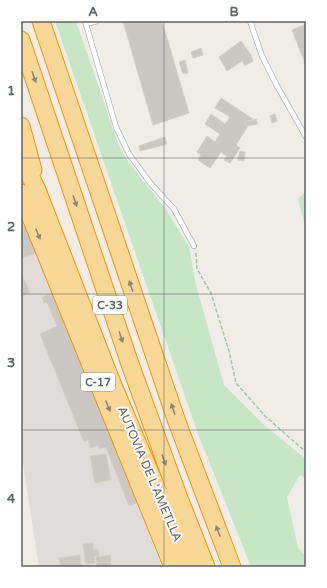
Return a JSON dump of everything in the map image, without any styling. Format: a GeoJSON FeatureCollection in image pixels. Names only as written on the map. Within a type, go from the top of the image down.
{"type":"FeatureCollection","features":[{"type":"Feature","properties":{"kind":"highway","name":"C-33"},"geometry":{"type":"LineString","coordinates":[[41,21],[177,422],[232,567]]}},
{"type":"Feature","properties":{"kind":"highway","name":"C-33"},"geometry":{"type":"LineString","coordinates":[[21,40],[133,371],[177,493],[206,567]]}},
{"type":"Feature","properties":{"kind":"highway"},"geometry":{"type":"LineString","coordinates":[[21,126],[29,191]]}},
{"type":"Feature","properties":{"kind":"highway","name":"AUTOVIA DE L'AMETLLA"},"geometry":{"type":"LineString","coordinates":[[21,158],[29,191],[173,567]]}},
{"type":"Feature","properties":{"kind":"highway","name":"AUTOVIA DE L'AMETLLA"},"geometry":{"type":"LineString","coordinates":[[29,191],[190,567]]}},
{"type":"Feature","properties":{"kind":"lane"},"geometry":{"type":"LineString","coordinates":[[86,21],[90,23],[97,21]]}},
{"type":"Feature","properties":{"kind":"lane"},"geometry":{"type":"LineString","coordinates":[[86,21],[116,127],[129,154],[151,184],[174,209],[194,246]]}},
{"type":"Feature","properties":{"kind":"lane"},"geometry":{"type":"LineString","coordinates":[[250,21],[262,56],[306,137]]}},
{"type":"Feature","properties":{"kind":"path"},"geometry":{"type":"LineString","coordinates":[[194,246],[197,270],[211,293],[229,350],[236,383],[265,416],[306,452]]}},
{"type":"Feature","properties":{"kind":"shaded area"},"geometry":{"type":"Polygon","coordinates":[[[21,216],[110,434],[162,567],[39,567],[21,451],[21,216]]]}},
{"type":"Feature","properties":{"kind":"green space"},"geometry":{"type":"Polygon","coordinates":[[[55,21],[76,21],[119,146],[127,160],[167,211],[189,247],[196,285],[224,385],[263,424],[306,459],[306,479],[300,475],[287,497],[298,548],[306,557],[306,567],[251,567],[197,431],[55,21]]]}},
{"type":"Feature","properties":{"kind":"green space"},"geometry":{"type":"Polygon","coordinates":[[[306,191],[306,229],[298,199],[306,191]]]}},
{"type":"Feature","properties":{"kind":"building"},"geometry":{"type":"Polygon","coordinates":[[[123,21],[162,21],[189,113],[153,125],[123,21]]]}},
{"type":"Feature","properties":{"kind":"building"},"geometry":{"type":"Polygon","coordinates":[[[306,24],[306,66],[292,30],[306,24]]]}},
{"type":"Feature","properties":{"kind":"building"},"geometry":{"type":"Polygon","coordinates":[[[241,41],[251,55],[253,61],[245,66],[242,61],[227,71],[219,57],[241,41]]]}},
{"type":"Feature","properties":{"kind":"building"},"geometry":{"type":"Polygon","coordinates":[[[201,48],[203,55],[193,58],[191,52],[201,48]]]}},
{"type":"Feature","properties":{"kind":"building"},"geometry":{"type":"Polygon","coordinates":[[[185,60],[188,73],[183,74],[179,62],[185,60]]]}},
{"type":"Feature","properties":{"kind":"building"},"geometry":{"type":"Polygon","coordinates":[[[221,98],[253,119],[245,122],[246,126],[248,126],[236,145],[240,148],[230,163],[224,160],[227,156],[221,152],[210,168],[198,160],[201,155],[197,152],[207,136],[215,142],[220,134],[205,124],[211,114],[225,124],[230,117],[215,108],[221,98]]]}},
{"type":"Feature","properties":{"kind":"building"},"geometry":{"type":"Polygon","coordinates":[[[275,114],[277,121],[272,123],[270,116],[275,114]]]}},
{"type":"Feature","properties":{"kind":"building"},"geometry":{"type":"Polygon","coordinates":[[[256,119],[258,124],[246,126],[245,122],[256,119]]]}},
{"type":"Feature","properties":{"kind":"building"},"geometry":{"type":"Polygon","coordinates":[[[165,137],[167,144],[140,151],[139,146],[165,137]]]}},
{"type":"Feature","properties":{"kind":"building"},"geometry":{"type":"Polygon","coordinates":[[[240,151],[245,152],[244,161],[238,160],[240,151]]]}},
{"type":"Feature","properties":{"kind":"building"},"geometry":{"type":"Polygon","coordinates":[[[26,225],[37,253],[21,258],[21,227],[26,225]]]}},
{"type":"Feature","properties":{"kind":"building"},"geometry":{"type":"Polygon","coordinates":[[[22,276],[30,292],[23,296],[21,292],[22,276]]]}},
{"type":"Feature","properties":{"kind":"building"},"geometry":{"type":"Polygon","coordinates":[[[54,292],[139,502],[129,506],[106,447],[99,449],[98,445],[91,448],[88,440],[84,442],[40,334],[57,326],[47,302],[44,303],[42,297],[54,292]]]}},
{"type":"Feature","properties":{"kind":"building"},"geometry":{"type":"Polygon","coordinates":[[[106,454],[111,480],[95,483],[90,456],[106,454]]]}},
{"type":"Feature","properties":{"kind":"building"},"geometry":{"type":"Polygon","coordinates":[[[93,543],[93,549],[98,549],[99,556],[94,556],[95,563],[86,564],[83,544],[93,543]]]}},
{"type":"Feature","properties":{"kind":"building"},"geometry":{"type":"Polygon","coordinates":[[[80,555],[81,567],[61,567],[59,558],[80,555]]]}},
{"type":"Feature","properties":{"kind":"building"},"geometry":{"type":"Polygon","coordinates":[[[110,555],[111,567],[97,567],[96,557],[110,555]]]}}]}
